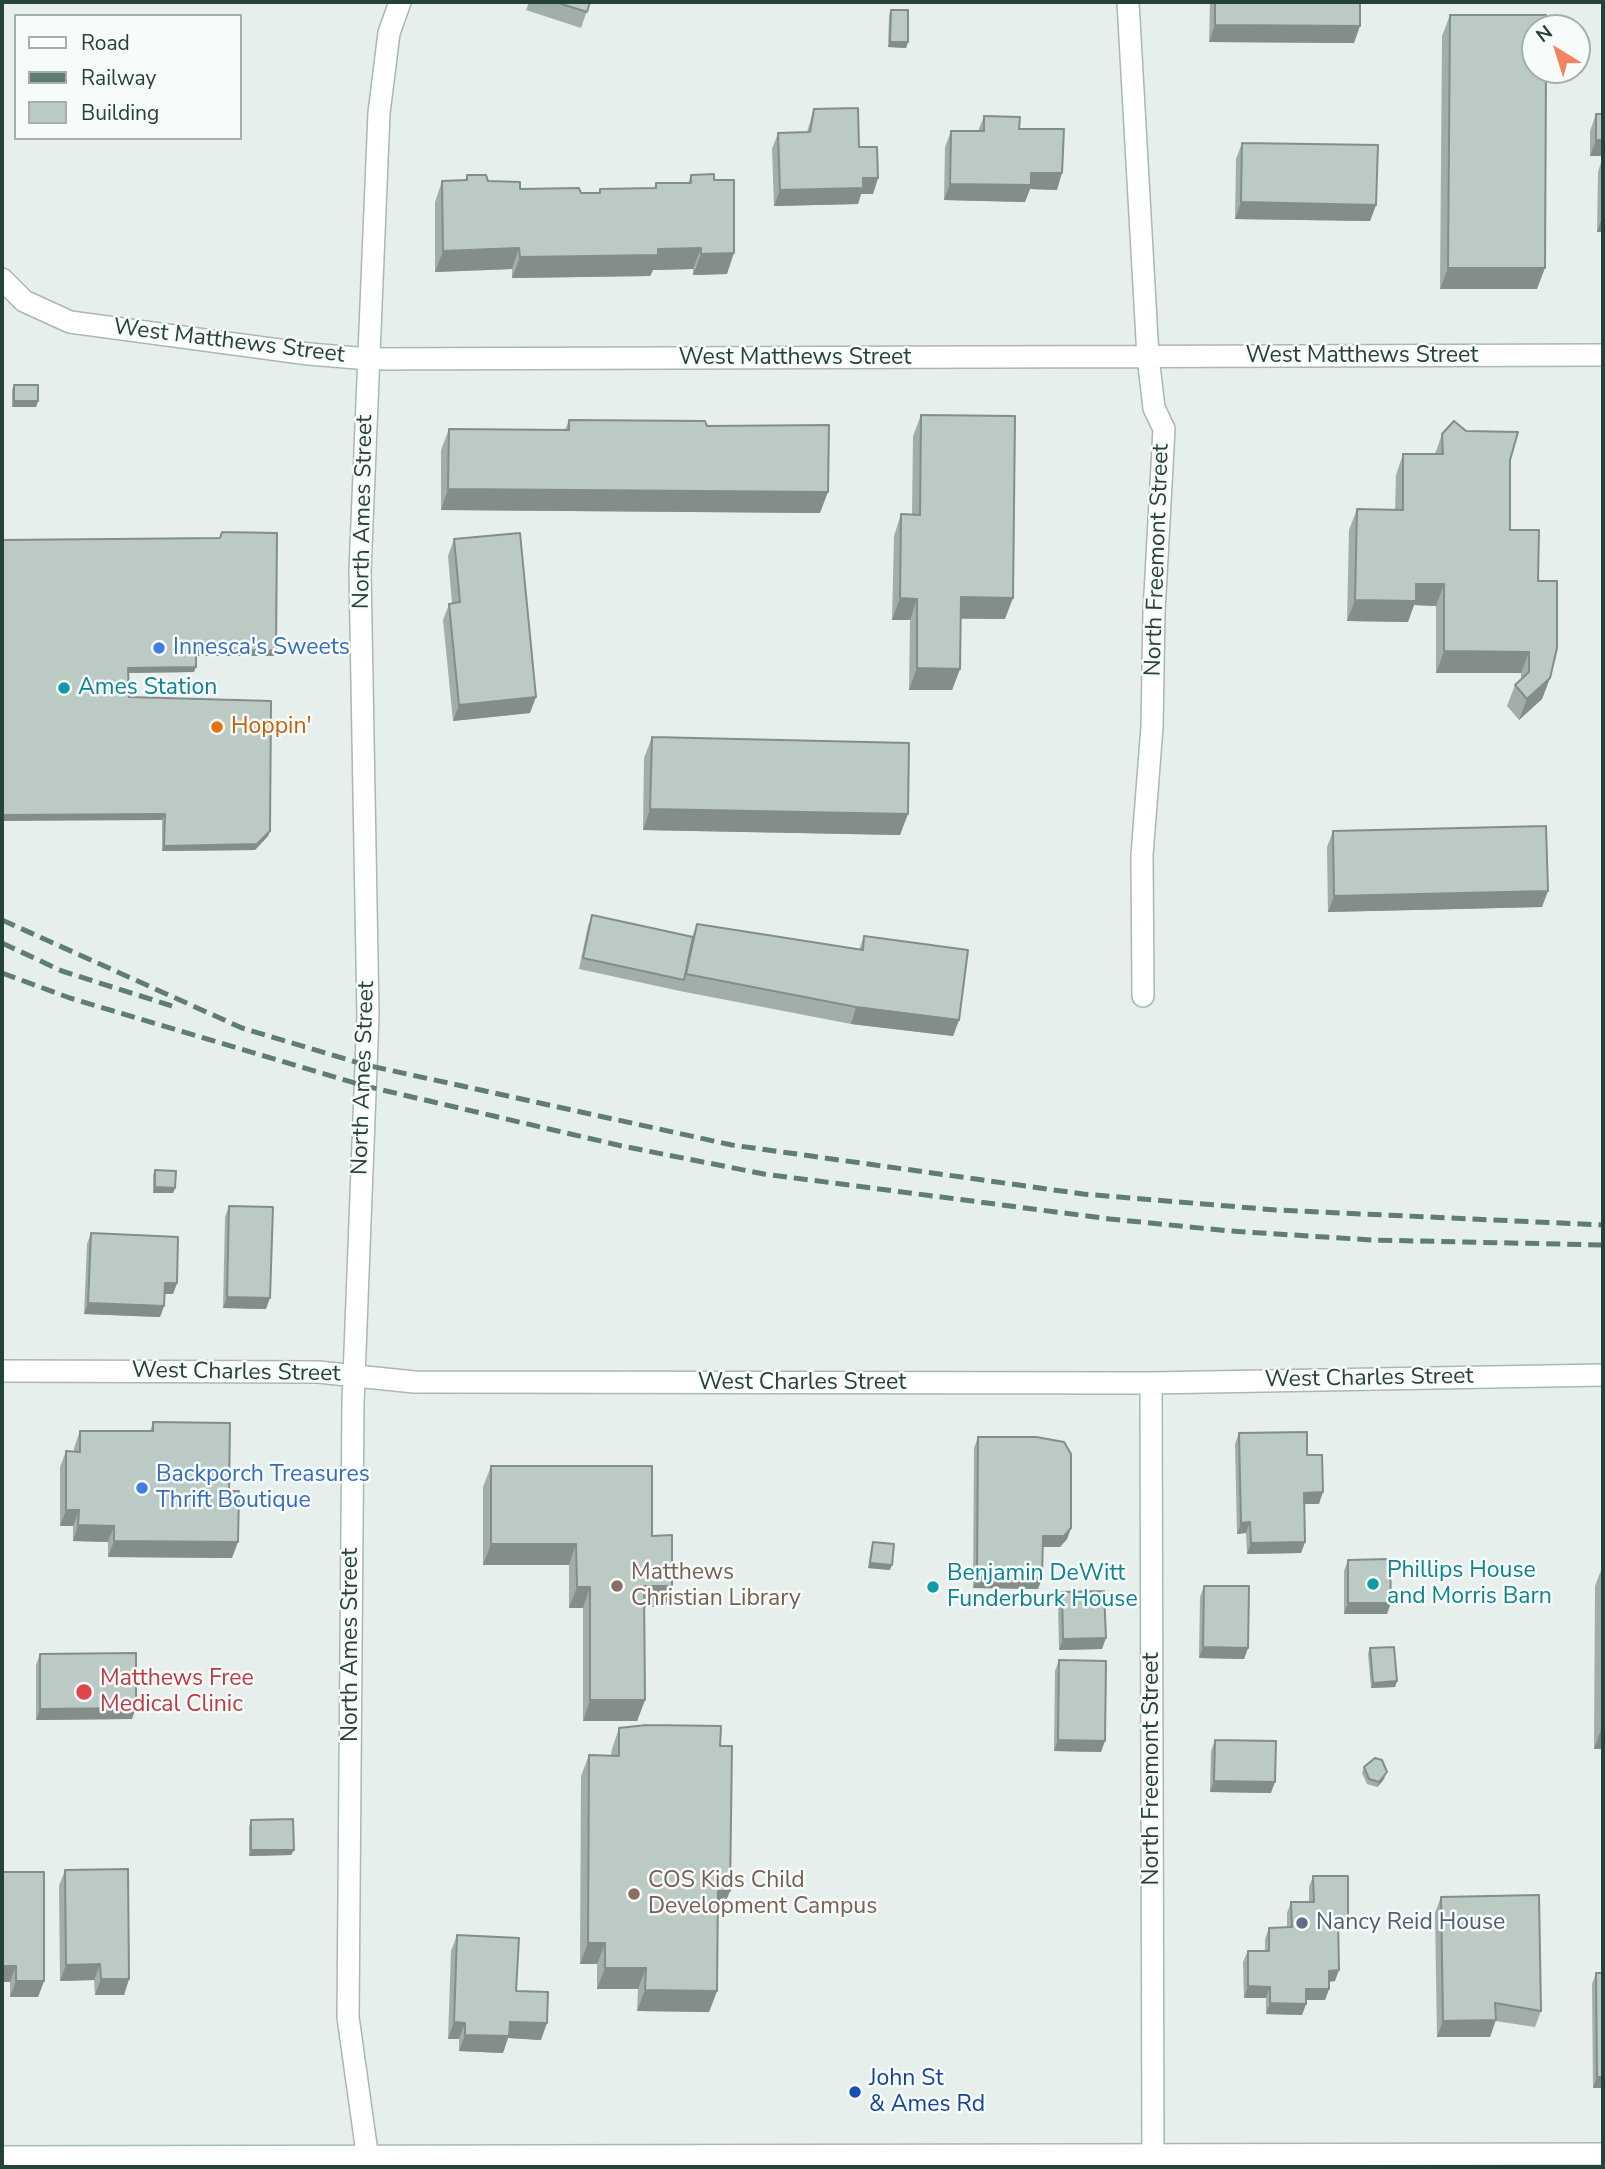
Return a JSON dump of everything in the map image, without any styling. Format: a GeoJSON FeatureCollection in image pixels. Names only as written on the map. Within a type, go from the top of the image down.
{"type":"FeatureCollection","features":[{"type":"Feature","properties":{"kind":"street","name":"North Ames Street"},"geometry":{"type":"LineString","coordinates":[[368,2162],[348,2017],[354,1375],[368,1015],[360,571],[379,113],[389,33],[400,2]]}},
{"type":"Feature","properties":{"kind":"street","name":"North Freemont Street"},"geometry":{"type":"LineString","coordinates":[[1128,2],[1148,357],[1154,408],[1164,429],[1154,612],[1152,727],[1142,855],[1143,996]]}},
{"type":"Feature","properties":{"kind":"street","name":"West Matthews Street"},"geometry":{"type":"LineString","coordinates":[[2,279],[24,301],[70,322],[296,353],[369,359],[1603,355]]}},
{"type":"Feature","properties":{"kind":"street","name":"West Charles Street"},"geometry":{"type":"LineString","coordinates":[[2,1371],[318,1372],[415,1382],[1151,1383],[1603,1375]]}},
{"type":"Feature","properties":{"kind":"street","name":"North Freemont Street"},"geometry":{"type":"LineString","coordinates":[[1151,1383],[1153,2161]]}},
{"type":"Feature","properties":{"kind":"street"},"geometry":{"type":"LineString","coordinates":[[2,2157],[368,2162],[1153,2161],[1603,2154]]}},
{"type":"Feature","properties":{"kind":"building"},"geometry":{"type":"Polygon","coordinates":[[[555,2],[590,2],[587,12],[555,2]]]}},
{"type":"Feature","properties":{"kind":"building"},"geometry":{"type":"Polygon","coordinates":[[[1215,2],[1360,2],[1360,26],[1215,25],[1215,2]]]}},
{"type":"Feature","properties":{"kind":"building"},"geometry":{"type":"Polygon","coordinates":[[[891,10],[908,10],[908,42],[890,42],[891,10]]]}},
{"type":"Feature","properties":{"kind":"building"},"geometry":{"type":"Polygon","coordinates":[[[1450,15],[1521,15],[1521,84],[1546,84],[1545,268],[1448,268],[1450,15]]]}},
{"type":"Feature","properties":{"kind":"building"},"geometry":{"type":"Polygon","coordinates":[[[858,108],[859,147],[877,147],[878,178],[863,178],[863,188],[780,190],[778,133],[810,132],[814,109],[858,108]]]}},
{"type":"Feature","properties":{"kind":"building"},"geometry":{"type":"Polygon","coordinates":[[[1596,114],[1603,114],[1603,140],[1596,140],[1596,114]]]}},
{"type":"Feature","properties":{"kind":"building"},"geometry":{"type":"Polygon","coordinates":[[[984,116],[1020,117],[1019,129],[1064,129],[1062,173],[1031,173],[1031,185],[950,184],[951,131],[984,131],[984,116]]]}},
{"type":"Feature","properties":{"kind":"building"},"geometry":{"type":"Polygon","coordinates":[[[1242,143],[1378,145],[1376,205],[1241,202],[1242,143]]]}},
{"type":"Feature","properties":{"kind":"building"},"geometry":{"type":"Polygon","coordinates":[[[714,174],[714,180],[734,180],[734,253],[701,254],[701,248],[658,249],[658,255],[520,257],[519,248],[443,251],[442,181],[467,180],[467,175],[486,175],[488,181],[520,182],[520,189],[579,188],[581,193],[600,193],[600,189],[656,188],[656,183],[691,183],[691,175],[714,174]]]}},
{"type":"Feature","properties":{"kind":"building"},"geometry":{"type":"Polygon","coordinates":[[[14,385],[38,385],[38,401],[14,401],[14,385]]]}},
{"type":"Feature","properties":{"kind":"building"},"geometry":{"type":"Polygon","coordinates":[[[921,415],[1015,416],[1013,598],[961,597],[960,669],[917,668],[917,599],[900,598],[901,514],[920,515],[921,415]]]}},
{"type":"Feature","properties":{"kind":"building"},"geometry":{"type":"Polygon","coordinates":[[[569,420],[705,421],[707,426],[829,425],[828,492],[448,489],[449,429],[569,430],[569,420]]]}},
{"type":"Feature","properties":{"kind":"building"},"geometry":{"type":"Polygon","coordinates":[[[1454,421],[1466,431],[1518,432],[1510,460],[1510,530],[1539,530],[1538,581],[1557,581],[1557,648],[1550,678],[1527,699],[1515,685],[1529,672],[1529,652],[1444,651],[1444,584],[1416,584],[1416,601],[1355,600],[1357,509],[1403,510],[1403,454],[1443,454],[1442,434],[1454,421]]]}},
{"type":"Feature","properties":{"kind":"building","name":"Ames Station"},"geometry":{"type":"Polygon","coordinates":[[[222,532],[277,533],[276,650],[196,651],[196,667],[128,668],[129,697],[271,701],[270,831],[257,844],[164,846],[165,814],[2,815],[2,540],[220,538],[222,532]]]}},
{"type":"Feature","properties":{"kind":"building"},"geometry":{"type":"Polygon","coordinates":[[[520,533],[536,697],[459,705],[449,604],[460,602],[454,539],[520,533]]]}},
{"type":"Feature","properties":{"kind":"building"},"geometry":{"type":"Polygon","coordinates":[[[652,737],[909,743],[908,814],[650,809],[652,737]]]}},
{"type":"Feature","properties":{"kind":"building"},"geometry":{"type":"Polygon","coordinates":[[[1546,826],[1548,891],[1334,896],[1333,831],[1546,826]]]}},
{"type":"Feature","properties":{"kind":"building"},"geometry":{"type":"Polygon","coordinates":[[[592,915],[693,937],[684,980],[583,958],[592,915]]]}},
{"type":"Feature","properties":{"kind":"building"},"geometry":{"type":"Polygon","coordinates":[[[697,924],[863,950],[864,936],[968,950],[959,1020],[856,1007],[686,974],[697,924]]]}},
{"type":"Feature","properties":{"kind":"building"},"geometry":{"type":"Polygon","coordinates":[[[155,1170],[176,1171],[175,1188],[155,1187],[155,1170]]]}},
{"type":"Feature","properties":{"kind":"building"},"geometry":{"type":"Polygon","coordinates":[[[229,1206],[273,1207],[270,1298],[227,1297],[229,1206]]]}},
{"type":"Feature","properties":{"kind":"building"},"geometry":{"type":"Polygon","coordinates":[[[91,1233],[178,1237],[177,1283],[165,1283],[164,1306],[88,1303],[91,1233]]]}},
{"type":"Feature","properties":{"kind":"building","name":"Backporch Treasures Thrift Boutique"},"geometry":{"type":"Polygon","coordinates":[[[153,1422],[230,1423],[229,1491],[239,1491],[238,1542],[114,1541],[114,1526],[78,1525],[79,1510],[66,1510],[66,1451],[80,1452],[80,1431],[153,1431],[153,1422]]]}},
{"type":"Feature","properties":{"kind":"building"},"geometry":{"type":"Polygon","coordinates":[[[1307,1432],[1307,1455],[1322,1455],[1323,1492],[1304,1493],[1305,1542],[1251,1543],[1250,1522],[1241,1523],[1239,1433],[1307,1432]]]}},
{"type":"Feature","properties":{"kind":"building"},"geometry":{"type":"Polygon","coordinates":[[[978,1437],[1036,1437],[1064,1442],[1071,1454],[1071,1528],[1064,1536],[1043,1536],[1042,1578],[977,1577],[978,1437]]]}},
{"type":"Feature","properties":{"kind":"building","name":"Matthews Christian Library"},"geometry":{"type":"Polygon","coordinates":[[[491,1466],[652,1466],[652,1536],[672,1535],[672,1586],[644,1586],[645,1700],[590,1700],[590,1587],[577,1587],[576,1544],[491,1544],[491,1466]]]}},
{"type":"Feature","properties":{"kind":"building"},"geometry":{"type":"Polygon","coordinates":[[[873,1542],[894,1544],[892,1565],[870,1563],[873,1542]]]}},
{"type":"Feature","properties":{"kind":"building"},"geometry":{"type":"Polygon","coordinates":[[[1390,1559],[1391,1603],[1348,1603],[1348,1560],[1390,1559]]]}},
{"type":"Feature","properties":{"kind":"building"},"geometry":{"type":"Polygon","coordinates":[[[1603,1565],[1603,1728],[1602,1727],[1603,1565]]]}},
{"type":"Feature","properties":{"kind":"building"},"geometry":{"type":"Polygon","coordinates":[[[1204,1586],[1249,1586],[1248,1648],[1203,1647],[1204,1586]]]}},
{"type":"Feature","properties":{"kind":"building"},"geometry":{"type":"Polygon","coordinates":[[[1104,1591],[1106,1638],[1063,1639],[1062,1592],[1104,1591]]]}},
{"type":"Feature","properties":{"kind":"building"},"geometry":{"type":"Polygon","coordinates":[[[1394,1647],[1397,1681],[1373,1683],[1370,1648],[1394,1647]]]}},
{"type":"Feature","properties":{"kind":"building","name":"Matthews Free Medical Clinic"},"geometry":{"type":"Polygon","coordinates":[[[136,1653],[136,1708],[40,1709],[40,1654],[136,1653]]]}},
{"type":"Feature","properties":{"kind":"building"},"geometry":{"type":"Polygon","coordinates":[[[1059,1660],[1106,1661],[1105,1741],[1058,1740],[1059,1660]]]}},
{"type":"Feature","properties":{"kind":"building"},"geometry":{"type":"Polygon","coordinates":[[[646,1725],[721,1726],[720,1746],[732,1746],[730,1891],[718,1891],[717,1991],[645,1990],[646,1968],[605,1968],[605,1943],[588,1943],[589,1755],[619,1756],[619,1728],[646,1725]]]}},
{"type":"Feature","properties":{"kind":"building"},"geometry":{"type":"Polygon","coordinates":[[[1215,1740],[1276,1741],[1275,1782],[1214,1781],[1215,1740]]]}},
{"type":"Feature","properties":{"kind":"building"},"geometry":{"type":"Polygon","coordinates":[[[1375,1758],[1382,1760],[1387,1772],[1379,1782],[1369,1779],[1364,1767],[1375,1758]]]}},
{"type":"Feature","properties":{"kind":"building"},"geometry":{"type":"Polygon","coordinates":[[[293,1819],[294,1850],[251,1850],[251,1820],[293,1819]]]}},
{"type":"Feature","properties":{"kind":"building"},"geometry":{"type":"Polygon","coordinates":[[[128,1869],[129,1979],[101,1979],[100,1964],[66,1965],[65,1870],[128,1869]]]}},
{"type":"Feature","properties":{"kind":"building"},"geometry":{"type":"Polygon","coordinates":[[[2,1872],[44,1872],[44,1981],[16,1981],[16,1966],[2,1966],[2,1872]]]}},
{"type":"Feature","properties":{"kind":"building"},"geometry":{"type":"Polygon","coordinates":[[[1313,1876],[1348,1876],[1348,1917],[1338,1917],[1339,1970],[1329,1971],[1329,1989],[1306,1989],[1306,2004],[1270,2003],[1270,1987],[1248,1986],[1248,1951],[1269,1951],[1269,1928],[1292,1927],[1291,1902],[1314,1902],[1313,1876]]]}},
{"type":"Feature","properties":{"kind":"building"},"geometry":{"type":"Polygon","coordinates":[[[1539,1895],[1541,2011],[1495,2003],[1496,2020],[1443,2021],[1441,1897],[1539,1895]]]}},
{"type":"Feature","properties":{"kind":"building"},"geometry":{"type":"Polygon","coordinates":[[[457,1935],[519,1938],[516,1991],[548,1992],[547,2023],[510,2022],[509,2036],[465,2035],[465,2023],[454,2022],[457,1935]]]}},
{"type":"Feature","properties":{"kind":"building"},"geometry":{"type":"Polygon","coordinates":[[[1596,1973],[1603,1973],[1603,2077],[1597,2077],[1596,1973]]]}},
{"type":"Feature","properties":{"kind":"railway"},"geometry":{"type":"LineString","coordinates":[[2,920],[242,1028],[366,1065],[732,1145],[1083,1194],[1276,1210],[1603,1225]]}},
{"type":"Feature","properties":{"kind":"railway"},"geometry":{"type":"LineString","coordinates":[[2,943],[62,971],[172,1006]]}},
{"type":"Feature","properties":{"kind":"railway"},"geometry":{"type":"LineString","coordinates":[[2,973],[70,998],[365,1086],[622,1146],[764,1174],[1110,1219],[1230,1231],[1372,1240],[1603,1245]]}},
{"type":"Feature","properties":{"kind":"place","name":"Innesca's Sweets"},"geometry":{"type":"Point","coordinates":[159,648]}},
{"type":"Feature","properties":{"kind":"place","name":"Ames Station"},"geometry":{"type":"Point","coordinates":[64,688]}},
{"type":"Feature","properties":{"kind":"place","name":"Hoppin'"},"geometry":{"type":"Point","coordinates":[217,727]}},
{"type":"Feature","properties":{"kind":"place","name":"Backporch Treasures Thrift Boutique"},"geometry":{"type":"Point","coordinates":[142,1488]}},
{"type":"Feature","properties":{"kind":"place","name":"Phillips House and Morris Barn"},"geometry":{"type":"Point","coordinates":[1373,1584]}},
{"type":"Feature","properties":{"kind":"place","name":"Matthews Christian Library"},"geometry":{"type":"Point","coordinates":[617,1586]}},
{"type":"Feature","properties":{"kind":"place","name":"Benjamin DeWitt Funderburk House"},"geometry":{"type":"Point","coordinates":[933,1587]}},
{"type":"Feature","properties":{"kind":"place","name":"Matthews Free Medical Clinic"},"geometry":{"type":"Point","coordinates":[84,1692]}},
{"type":"Feature","properties":{"kind":"place","name":"COS Kids Child Development Campus"},"geometry":{"type":"Point","coordinates":[634,1894]}},
{"type":"Feature","properties":{"kind":"place","name":"Nancy Reid House"},"geometry":{"type":"Point","coordinates":[1302,1923]}},
{"type":"Feature","properties":{"kind":"place","name":"John St & Ames Rd"},"geometry":{"type":"Point","coordinates":[855,2092]}}]}
